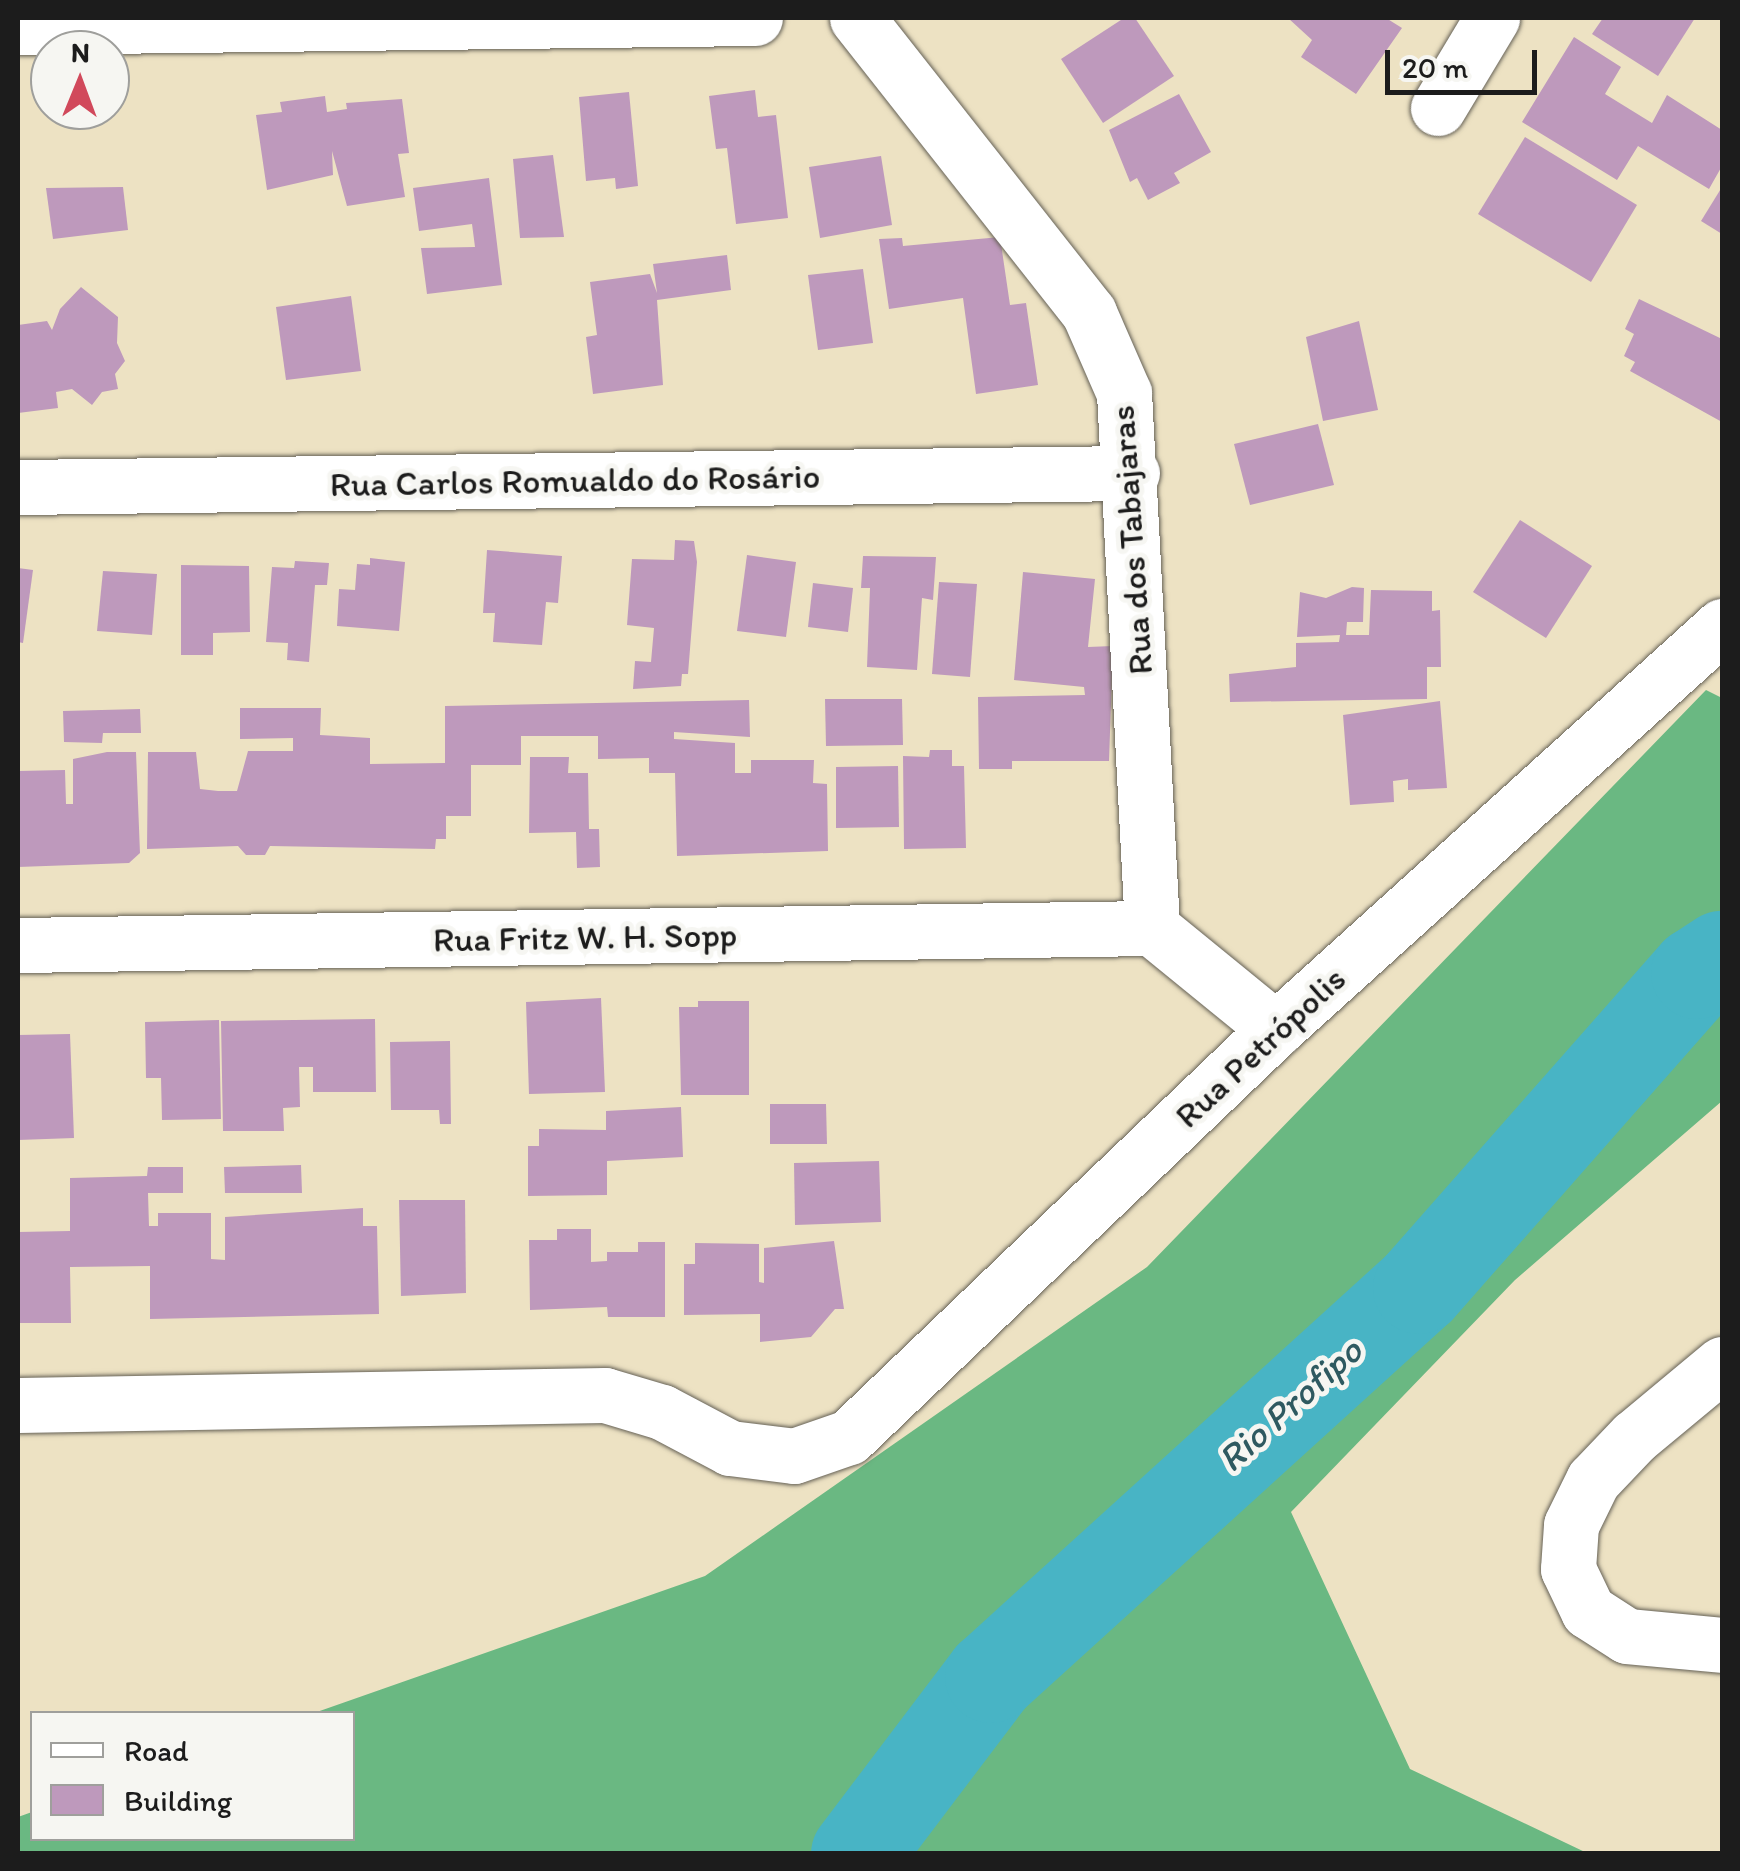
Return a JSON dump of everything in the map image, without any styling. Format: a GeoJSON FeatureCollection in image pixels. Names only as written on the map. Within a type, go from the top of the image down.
{"type":"FeatureCollection","features":[{"type":"Feature","properties":{"kind":"street"},"geometry":{"type":"LineString","coordinates":[[18,28],[755,18]]}},
{"type":"Feature","properties":{"kind":"street","name":"Rua dos Tabajaras"},"geometry":{"type":"LineString","coordinates":[[858,18],[1089,313],[1124,393],[1132,473],[1152,928]]}},
{"type":"Feature","properties":{"kind":"street"},"geometry":{"type":"LineString","coordinates":[[1438,108],[1492,18]]}},
{"type":"Feature","properties":{"kind":"street","name":"Rua Carlos Romualdo do Rosário"},"geometry":{"type":"LineString","coordinates":[[18,487],[1132,473]]}},
{"type":"Feature","properties":{"kind":"street","name":"Rua Petrópolis"},"geometry":{"type":"LineString","coordinates":[[18,1405],[605,1396],[662,1412],[730,1448],[794,1456],[849,1437],[1276,1029],[1722,626]]}},
{"type":"Feature","properties":{"kind":"street"},"geometry":{"type":"LineString","coordinates":[[1152,928],[1276,1029]]}},
{"type":"Feature","properties":{"kind":"street","name":"Rua Fritz W. H. Sopp"},"geometry":{"type":"LineString","coordinates":[[18,945],[1152,928]]}},
{"type":"Feature","properties":{"kind":"street"},"geometry":{"type":"LineString","coordinates":[[1722,1364],[1634,1437],[1594,1480],[1572,1525],[1568,1570],[1588,1611],[1626,1636],[1722,1645]]}},
{"type":"Feature","properties":{"kind":"green space"},"geometry":{"type":"Polygon","coordinates":[[[1706,690],[1722,698],[1722,1101],[1515,1280],[1291,1512],[1410,1769],[1587,1853],[18,1853],[18,1817],[30,1813],[30,1841],[355,1841],[355,1711],[320,1711],[705,1576],[1147,1267],[1706,690]]]}},
{"type":"Feature","properties":{"kind":"building"},"geometry":{"type":"Polygon","coordinates":[[[1124,18],[1135,18],[1174,76],[1103,123],[1061,59],[1124,18]]]}},
{"type":"Feature","properties":{"kind":"building"},"geometry":{"type":"Polygon","coordinates":[[[1288,18],[1386,18],[1402,28],[1356,94],[1301,57],[1312,40],[1288,18]]]}},
{"type":"Feature","properties":{"kind":"building"},"geometry":{"type":"Polygon","coordinates":[[[1603,18],[1695,18],[1658,76],[1592,34],[1603,18]]]}},
{"type":"Feature","properties":{"kind":"building"},"geometry":{"type":"Polygon","coordinates":[[[1574,37],[1621,67],[1605,94],[1652,123],[1667,95],[1722,130],[1722,166],[1709,189],[1638,146],[1617,180],[1522,122],[1574,37]]]}},
{"type":"Feature","properties":{"kind":"building"},"geometry":{"type":"Polygon","coordinates":[[[755,90],[758,117],[776,115],[788,218],[736,224],[727,148],[716,149],[709,96],[755,90]]]}},
{"type":"Feature","properties":{"kind":"building"},"geometry":{"type":"Polygon","coordinates":[[[629,92],[638,186],[616,189],[615,178],[586,181],[579,97],[629,92]]]}},
{"type":"Feature","properties":{"kind":"building"},"geometry":{"type":"Polygon","coordinates":[[[1179,94],[1211,152],[1174,173],[1180,183],[1148,200],[1137,178],[1130,182],[1109,130],[1179,94]]]}},
{"type":"Feature","properties":{"kind":"building"},"geometry":{"type":"Polygon","coordinates":[[[325,96],[327,112],[347,109],[346,103],[402,99],[409,153],[398,154],[405,197],[347,206],[332,151],[333,175],[267,190],[256,115],[282,112],[280,102],[325,96]]]}},
{"type":"Feature","properties":{"kind":"building"},"geometry":{"type":"Polygon","coordinates":[[[1525,137],[1637,205],[1591,282],[1478,214],[1525,137]]]}},
{"type":"Feature","properties":{"kind":"building"},"geometry":{"type":"Polygon","coordinates":[[[553,155],[564,237],[520,238],[513,159],[553,155]]]}},
{"type":"Feature","properties":{"kind":"building"},"geometry":{"type":"Polygon","coordinates":[[[881,156],[892,225],[820,238],[809,167],[881,156]]]}},
{"type":"Feature","properties":{"kind":"building"},"geometry":{"type":"Polygon","coordinates":[[[489,178],[502,285],[427,294],[421,248],[475,247],[472,224],[419,231],[413,188],[489,178]]]}},
{"type":"Feature","properties":{"kind":"building"},"geometry":{"type":"Polygon","coordinates":[[[123,187],[128,230],[53,239],[46,188],[123,187]]]}},
{"type":"Feature","properties":{"kind":"building"},"geometry":{"type":"Polygon","coordinates":[[[1722,187],[1722,234],[1701,221],[1722,187]]]}},
{"type":"Feature","properties":{"kind":"building"},"geometry":{"type":"Polygon","coordinates":[[[1000,237],[1010,305],[1026,303],[1038,385],[976,394],[963,298],[889,309],[879,239],[902,238],[903,246],[1000,237]]]}},
{"type":"Feature","properties":{"kind":"building"},"geometry":{"type":"Polygon","coordinates":[[[727,255],[731,290],[657,300],[663,385],[593,394],[586,337],[597,335],[590,282],[650,274],[657,293],[653,264],[727,255]]]}},
{"type":"Feature","properties":{"kind":"building"},"geometry":{"type":"Polygon","coordinates":[[[863,269],[873,343],[818,350],[808,275],[863,269]]]}},
{"type":"Feature","properties":{"kind":"building"},"geometry":{"type":"Polygon","coordinates":[[[81,287],[118,317],[117,343],[125,361],[115,374],[118,389],[102,392],[92,405],[72,389],[56,392],[58,408],[18,413],[18,325],[47,321],[52,330],[60,309],[81,287]]]}},
{"type":"Feature","properties":{"kind":"building"},"geometry":{"type":"Polygon","coordinates":[[[351,296],[361,371],[286,380],[276,307],[351,296]]]}},
{"type":"Feature","properties":{"kind":"building"},"geometry":{"type":"Polygon","coordinates":[[[1639,299],[1722,339],[1722,422],[1630,371],[1635,362],[1624,356],[1634,334],[1625,329],[1639,299]]]}},
{"type":"Feature","properties":{"kind":"building"},"geometry":{"type":"Polygon","coordinates":[[[1359,321],[1378,410],[1323,421],[1306,337],[1359,321]]]}},
{"type":"Feature","properties":{"kind":"building"},"geometry":{"type":"Polygon","coordinates":[[[1318,424],[1334,485],[1250,505],[1234,444],[1318,424]]]}},
{"type":"Feature","properties":{"kind":"building"},"geometry":{"type":"Polygon","coordinates":[[[1520,520],[1592,566],[1546,638],[1473,592],[1520,520]]]}},
{"type":"Feature","properties":{"kind":"building"},"geometry":{"type":"Polygon","coordinates":[[[675,540],[694,541],[697,562],[688,674],[682,674],[681,686],[633,689],[635,661],[651,662],[654,628],[627,625],[632,559],[674,560],[675,540]]]}},
{"type":"Feature","properties":{"kind":"building"},"geometry":{"type":"Polygon","coordinates":[[[487,550],[562,556],[558,603],[546,602],[542,645],[493,642],[495,613],[483,613],[487,550]]]}},
{"type":"Feature","properties":{"kind":"building"},"geometry":{"type":"Polygon","coordinates":[[[747,555],[796,562],[786,637],[737,631],[747,555]]]}},
{"type":"Feature","properties":{"kind":"building"},"geometry":{"type":"Polygon","coordinates":[[[863,556],[936,557],[933,600],[922,598],[917,670],[867,667],[870,588],[861,588],[863,556]]]}},
{"type":"Feature","properties":{"kind":"building"},"geometry":{"type":"Polygon","coordinates":[[[370,558],[405,562],[399,631],[337,626],[339,589],[355,590],[357,564],[370,565],[370,558]]]}},
{"type":"Feature","properties":{"kind":"building"},"geometry":{"type":"Polygon","coordinates":[[[295,561],[329,563],[327,585],[315,585],[309,662],[287,660],[288,643],[266,642],[272,567],[294,568],[295,561]]]}},
{"type":"Feature","properties":{"kind":"building"},"geometry":{"type":"Polygon","coordinates":[[[181,565],[249,566],[250,632],[213,633],[213,655],[181,655],[181,565]]]}},
{"type":"Feature","properties":{"kind":"building"},"geometry":{"type":"Polygon","coordinates":[[[18,568],[33,570],[23,643],[18,642],[18,568]]]}},
{"type":"Feature","properties":{"kind":"building"},"geometry":{"type":"Polygon","coordinates":[[[103,571],[157,574],[152,635],[97,631],[103,571]]]}},
{"type":"Feature","properties":{"kind":"building"},"geometry":{"type":"Polygon","coordinates":[[[1023,572],[1095,579],[1088,647],[1113,646],[1109,761],[1012,761],[1012,769],[979,769],[978,697],[1085,695],[1084,687],[1014,680],[1023,572]]]}},
{"type":"Feature","properties":{"kind":"building"},"geometry":{"type":"Polygon","coordinates":[[[939,582],[977,584],[970,677],[932,674],[939,582]]]}},
{"type":"Feature","properties":{"kind":"building"},"geometry":{"type":"Polygon","coordinates":[[[813,583],[853,588],[848,632],[808,627],[813,583]]]}},
{"type":"Feature","properties":{"kind":"building"},"geometry":{"type":"Polygon","coordinates":[[[1352,587],[1364,588],[1363,622],[1347,622],[1346,635],[1369,635],[1371,590],[1432,591],[1432,611],[1440,610],[1441,667],[1427,667],[1427,699],[1230,702],[1229,674],[1296,667],[1296,643],[1339,642],[1340,635],[1297,637],[1300,592],[1326,598],[1352,587]]]}},
{"type":"Feature","properties":{"kind":"building"},"geometry":{"type":"Polygon","coordinates":[[[825,699],[902,699],[903,745],[826,746],[825,699]]]}},
{"type":"Feature","properties":{"kind":"building"},"geometry":{"type":"Polygon","coordinates":[[[749,700],[750,737],[674,732],[674,739],[735,743],[735,773],[751,773],[751,760],[814,760],[813,783],[827,784],[828,851],[677,856],[675,773],[649,773],[649,758],[598,759],[598,736],[521,736],[521,765],[471,765],[471,816],[446,816],[446,839],[436,839],[435,849],[270,846],[265,855],[246,855],[238,846],[147,849],[148,752],[196,752],[200,789],[237,791],[248,751],[293,751],[293,738],[240,739],[240,708],[321,708],[320,735],[370,738],[370,764],[445,763],[445,706],[749,700]]]}},
{"type":"Feature","properties":{"kind":"building"},"geometry":{"type":"Polygon","coordinates":[[[1440,701],[1447,788],[1408,790],[1408,779],[1393,781],[1394,802],[1350,805],[1343,715],[1440,701]]]}},
{"type":"Feature","properties":{"kind":"building"},"geometry":{"type":"Polygon","coordinates":[[[140,709],[141,733],[103,733],[102,743],[64,742],[63,711],[140,709]]]}},
{"type":"Feature","properties":{"kind":"building"},"geometry":{"type":"Polygon","coordinates":[[[930,750],[952,750],[952,766],[964,766],[966,848],[904,849],[903,756],[929,757],[930,750]]]}},
{"type":"Feature","properties":{"kind":"building"},"geometry":{"type":"Polygon","coordinates":[[[107,752],[136,752],[140,853],[129,863],[18,867],[18,771],[65,770],[66,804],[73,804],[73,759],[107,752]]]}},
{"type":"Feature","properties":{"kind":"building"},"geometry":{"type":"Polygon","coordinates":[[[530,757],[569,757],[568,773],[588,773],[589,829],[599,829],[600,867],[577,868],[576,832],[529,833],[530,757]]]}},
{"type":"Feature","properties":{"kind":"building"},"geometry":{"type":"Polygon","coordinates":[[[898,766],[899,827],[836,828],[836,767],[898,766]]]}},
{"type":"Feature","properties":{"kind":"building"},"geometry":{"type":"Polygon","coordinates":[[[601,998],[605,1092],[529,1094],[526,1002],[601,998]]]}},
{"type":"Feature","properties":{"kind":"building"},"geometry":{"type":"Polygon","coordinates":[[[698,1001],[749,1001],[749,1095],[681,1095],[679,1007],[698,1007],[698,1001]]]}},
{"type":"Feature","properties":{"kind":"building"},"geometry":{"type":"Polygon","coordinates":[[[375,1019],[376,1092],[313,1092],[313,1067],[299,1067],[300,1107],[283,1108],[284,1131],[223,1131],[221,1021],[375,1019]]]}},
{"type":"Feature","properties":{"kind":"building"},"geometry":{"type":"Polygon","coordinates":[[[219,1020],[221,1119],[162,1120],[161,1078],[146,1078],[145,1022],[219,1020]]]}},
{"type":"Feature","properties":{"kind":"building"},"geometry":{"type":"Polygon","coordinates":[[[70,1034],[74,1138],[18,1140],[18,1035],[70,1034]]]}},
{"type":"Feature","properties":{"kind":"building"},"geometry":{"type":"Polygon","coordinates":[[[450,1041],[451,1124],[440,1124],[439,1110],[391,1110],[390,1042],[450,1041]]]}},
{"type":"Feature","properties":{"kind":"building"},"geometry":{"type":"Polygon","coordinates":[[[770,1104],[826,1104],[827,1144],[770,1144],[770,1104]]]}},
{"type":"Feature","properties":{"kind":"building"},"geometry":{"type":"Polygon","coordinates":[[[681,1107],[683,1157],[607,1161],[607,1195],[528,1196],[528,1146],[539,1146],[539,1129],[606,1130],[606,1111],[681,1107]]]}},
{"type":"Feature","properties":{"kind":"building"},"geometry":{"type":"Polygon","coordinates":[[[879,1161],[881,1222],[795,1225],[794,1163],[879,1161]]]}},
{"type":"Feature","properties":{"kind":"building"},"geometry":{"type":"Polygon","coordinates":[[[301,1165],[302,1193],[225,1193],[224,1167],[301,1165]]]}},
{"type":"Feature","properties":{"kind":"building"},"geometry":{"type":"Polygon","coordinates":[[[148,1167],[183,1167],[183,1193],[148,1193],[149,1226],[158,1226],[158,1213],[211,1213],[211,1259],[225,1260],[225,1217],[363,1208],[363,1226],[377,1226],[379,1314],[150,1319],[150,1266],[70,1267],[71,1323],[18,1323],[18,1232],[70,1231],[70,1178],[147,1176],[148,1167]]]}},
{"type":"Feature","properties":{"kind":"building"},"geometry":{"type":"Polygon","coordinates":[[[399,1200],[465,1200],[466,1293],[401,1296],[399,1200]]]}},
{"type":"Feature","properties":{"kind":"building"},"geometry":{"type":"Polygon","coordinates":[[[557,1229],[591,1229],[591,1262],[607,1261],[607,1252],[638,1252],[638,1242],[665,1242],[665,1317],[608,1317],[607,1307],[530,1310],[529,1240],[557,1240],[557,1229]]]}},
{"type":"Feature","properties":{"kind":"building"},"geometry":{"type":"Polygon","coordinates":[[[834,1241],[844,1309],[835,1309],[811,1337],[760,1342],[760,1314],[684,1315],[684,1264],[695,1264],[695,1243],[759,1244],[759,1282],[764,1283],[764,1248],[834,1241]]]}},
{"type":"Feature","properties":{"kind":"waterway","name":"Rio Profipo"},"geometry":{"type":"LineString","coordinates":[[857,1854],[991,1677],[1419,1288],[1697,973],[1722,957]]}}]}
